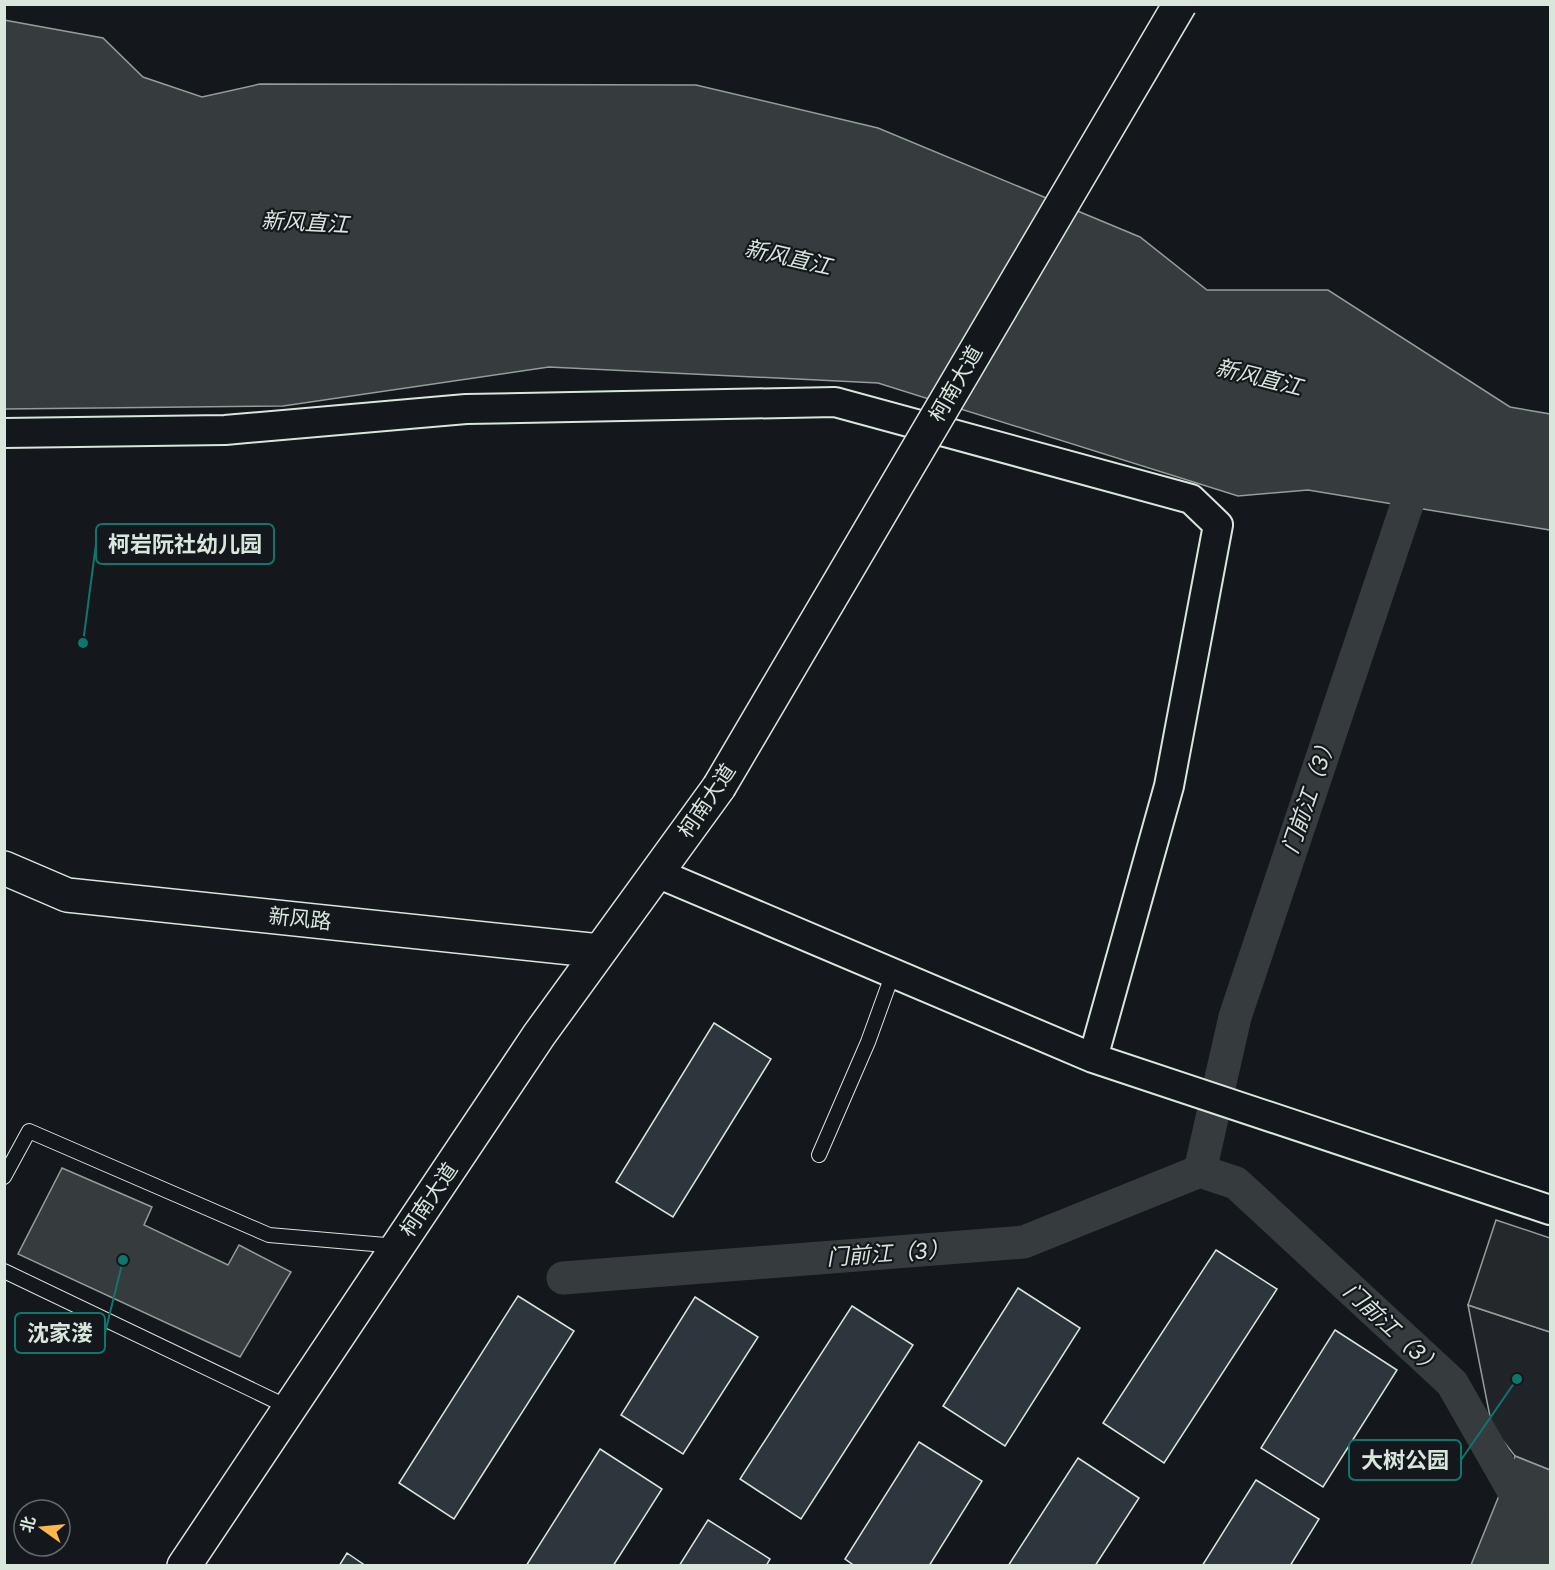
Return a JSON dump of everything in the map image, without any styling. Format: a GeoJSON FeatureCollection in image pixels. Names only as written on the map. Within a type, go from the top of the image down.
{"type":"FeatureCollection","features":[{"type":"Feature","properties":{"kind":"main road","name":"柯南大道"},"geometry":{"type":"LineString","coordinates":[[184,1566],[539,1035],[719,788],[1180,4]]}},
{"type":"Feature","properties":{"kind":"main road","name":"新风路"},"geometry":{"type":"LineString","coordinates":[[4,868],[67,895],[600,951]]}},
{"type":"Feature","properties":{"kind":"street"},"geometry":{"type":"LineString","coordinates":[[4,433],[225,430],[466,409],[835,402],[1191,499],[1218,525],[1169,786],[1093,1058]]}},
{"type":"Feature","properties":{"kind":"street"},"geometry":{"type":"LineString","coordinates":[[657,873],[1093,1058],[1551,1210]]}},
{"type":"Feature","properties":{"kind":"lane"},"geometry":{"type":"LineString","coordinates":[[819,1155],[868,1042],[893,973]]}},
{"type":"Feature","properties":{"kind":"lane"},"geometry":{"type":"LineString","coordinates":[[4,1177],[29,1131],[269,1235],[398,1246]]}},
{"type":"Feature","properties":{"kind":"lane"},"geometry":{"type":"LineString","coordinates":[[4,1270],[290,1408]]}},
{"type":"Feature","properties":{"kind":"shaded area"},"geometry":{"type":"Polygon","coordinates":[[[1496,1220],[1550,1238],[1550,1332],[1468,1305],[1496,1220]]]}},
{"type":"Feature","properties":{"kind":"shaded area"},"geometry":{"type":"Polygon","coordinates":[[[1468,1305],[1550,1332],[1550,1470],[1515,1456],[1492,1427],[1468,1305]]]}},
{"type":"Feature","properties":{"kind":"water","name":"新风直江"},"geometry":{"type":"Polygon","coordinates":[[[4,20],[103,38],[143,77],[202,97],[260,84],[696,85],[878,128],[1140,237],[1207,290],[1328,290],[1510,407],[1550,414],[1550,530],[1308,490],[1238,496],[878,383],[549,367],[283,406],[5,409],[4,20]]]}},
{"type":"Feature","properties":{"kind":"water"},"geometry":{"type":"Polygon","coordinates":[[[62,1168],[152,1207],[144,1225],[228,1265],[239,1245],[291,1272],[240,1357],[18,1254],[62,1168]]]}},
{"type":"Feature","properties":{"kind":"water"},"geometry":{"type":"Polygon","coordinates":[[[1515,1456],[1550,1470],[1550,1565],[1471,1565],[1515,1456]]]}},
{"type":"Feature","properties":{"kind":"building"},"geometry":{"type":"Polygon","coordinates":[[[714,1023],[771,1059],[673,1217],[616,1182],[714,1023]]]}},
{"type":"Feature","properties":{"kind":"building"},"geometry":{"type":"Polygon","coordinates":[[[1216,1250],[1277,1289],[1164,1463],[1103,1423],[1216,1250]]]}},
{"type":"Feature","properties":{"kind":"building"},"geometry":{"type":"Polygon","coordinates":[[[1018,1288],[1080,1328],[1005,1446],[943,1406],[1018,1288]]]}},
{"type":"Feature","properties":{"kind":"building"},"geometry":{"type":"Polygon","coordinates":[[[518,1296],[574,1331],[454,1519],[399,1483],[518,1296]]]}},
{"type":"Feature","properties":{"kind":"building"},"geometry":{"type":"Polygon","coordinates":[[[695,1297],[758,1337],[683,1454],[621,1415],[695,1297]]]}},
{"type":"Feature","properties":{"kind":"building"},"geometry":{"type":"Polygon","coordinates":[[[852,1306],[913,1345],[801,1519],[740,1479],[852,1306]]]}},
{"type":"Feature","properties":{"kind":"building"},"geometry":{"type":"Polygon","coordinates":[[[1335,1330],[1397,1370],[1323,1487],[1261,1448],[1335,1330]]]}},
{"type":"Feature","properties":{"kind":"building"},"geometry":{"type":"Polygon","coordinates":[[[919,1442],[982,1481],[929,1566],[855,1566],[845,1559],[919,1442]]]}},
{"type":"Feature","properties":{"kind":"building"},"geometry":{"type":"Polygon","coordinates":[[[600,1449],[662,1489],[613,1566],[526,1566],[600,1449]]]}},
{"type":"Feature","properties":{"kind":"building"},"geometry":{"type":"Polygon","coordinates":[[[1078,1458],[1139,1498],[1095,1566],[1008,1566],[1078,1458]]]}},
{"type":"Feature","properties":{"kind":"building"},"geometry":{"type":"Polygon","coordinates":[[[1256,1480],[1319,1519],[1290,1566],[1202,1566],[1256,1480]]]}},
{"type":"Feature","properties":{"kind":"building"},"geometry":{"type":"Polygon","coordinates":[[[708,1520],[770,1559],[766,1566],[679,1566],[708,1520]]]}},
{"type":"Feature","properties":{"kind":"building"},"geometry":{"type":"Polygon","coordinates":[[[347,1553],[366,1566],[339,1566],[347,1553]]]}},
{"type":"Feature","properties":{"kind":"waterway","name":"门前江（3）"},"geometry":{"type":"LineString","coordinates":[[1200,1171],[1235,1017],[1421,463]]}},
{"type":"Feature","properties":{"kind":"waterway","name":"门前江（3）"},"geometry":{"type":"LineString","coordinates":[[563,1278],[1024,1242],[1200,1171],[1236,1183],[1452,1383],[1528,1516]]}},
{"type":"Feature","properties":{"kind":"place","name":"柯岩阮社幼儿园"},"geometry":{"type":"Point","coordinates":[83,643]}},
{"type":"Feature","properties":{"kind":"place","name":"沈家溇"},"geometry":{"type":"Point","coordinates":[123,1260]}},
{"type":"Feature","properties":{"kind":"place","name":"大树公园"},"geometry":{"type":"Point","coordinates":[1517,1379]}}]}
